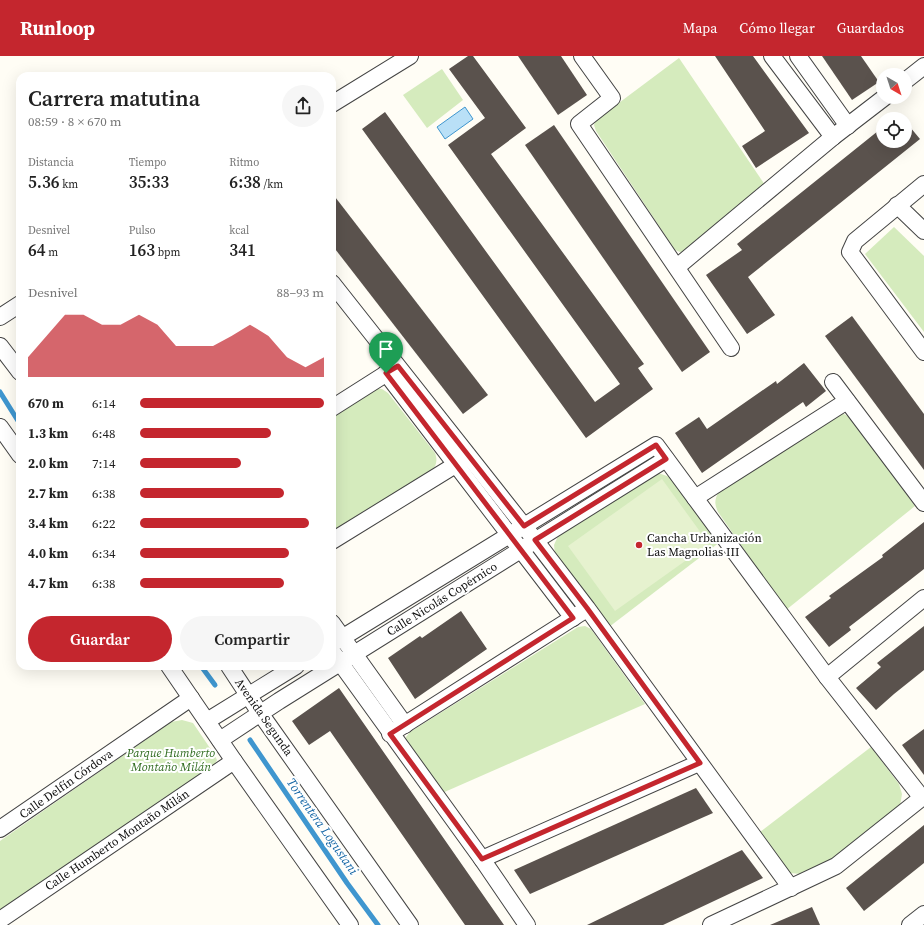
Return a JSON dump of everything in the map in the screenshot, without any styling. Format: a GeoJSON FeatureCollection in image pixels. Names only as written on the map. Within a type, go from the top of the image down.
{"type":"FeatureCollection","features":[{"type":"Feature","properties":{"kind":"street"},"geometry":{"type":"LineString","coordinates":[[336,102],[410,56]]}},
{"type":"Feature","properties":{"kind":"street"},"geometry":{"type":"LineString","coordinates":[[582,56],[612,98],[579,124],[731,348]]}},
{"type":"Feature","properties":{"kind":"street"},"geometry":{"type":"LineString","coordinates":[[772,56],[832,138]]}},
{"type":"Feature","properties":{"kind":"street"},"geometry":{"type":"LineString","coordinates":[[798,56],[848,126]]}},
{"type":"Feature","properties":{"kind":"street"},"geometry":{"type":"LineString","coordinates":[[912,75],[924,66]]}},
{"type":"Feature","properties":{"kind":"street"},"geometry":{"type":"LineString","coordinates":[[677,267],[832,138],[876,104]]}},
{"type":"Feature","properties":{"kind":"street"},"geometry":{"type":"LineString","coordinates":[[924,184],[855,240],[850,252],[924,352]]}},
{"type":"Feature","properties":{"kind":"street"},"geometry":{"type":"LineString","coordinates":[[898,205],[924,231]]}},
{"type":"Feature","properties":{"kind":"street"},"geometry":{"type":"LineString","coordinates":[[336,289],[456,464],[573,618]]}},
{"type":"Feature","properties":{"kind":"street"},"geometry":{"type":"LineString","coordinates":[[0,318],[16,307]]}},
{"type":"Feature","properties":{"kind":"street"},"geometry":{"type":"LineString","coordinates":[[0,346],[16,367]]}},
{"type":"Feature","properties":{"kind":"street"},"geometry":{"type":"LineString","coordinates":[[336,405],[392,369]]}},
{"type":"Feature","properties":{"kind":"street"},"geometry":{"type":"LineString","coordinates":[[392,369],[469,456],[535,540],[587,608],[790,888]]}},
{"type":"Feature","properties":{"kind":"street"},"geometry":{"type":"LineString","coordinates":[[832,382],[924,503]]}},
{"type":"Feature","properties":{"kind":"street"},"geometry":{"type":"LineString","coordinates":[[695,498],[847,402]]}},
{"type":"Feature","properties":{"kind":"street"},"geometry":{"type":"LineString","coordinates":[[2,434],[16,450]]}},
{"type":"Feature","properties":{"kind":"street","name":"Calle Nicolás Copérnico"},"geometry":{"type":"LineString","coordinates":[[336,658],[354,654],[666,459],[656,445],[337,641]]}},
{"type":"Feature","properties":{"kind":"street"},"geometry":{"type":"LineString","coordinates":[[336,539],[469,456]]}},
{"type":"Feature","properties":{"kind":"street"},"geometry":{"type":"LineString","coordinates":[[666,459],[828,677],[923,797],[836,866],[711,925]]}},
{"type":"Feature","properties":{"kind":"street"},"geometry":{"type":"LineString","coordinates":[[828,677],[924,598]]}},
{"type":"Feature","properties":{"kind":"street"},"geometry":{"type":"LineString","coordinates":[[390,734],[587,608]]}},
{"type":"Feature","properties":{"kind":"street"},"geometry":{"type":"LineString","coordinates":[[337,641],[354,654],[405,725]]}},
{"type":"Feature","properties":{"kind":"street"},"geometry":{"type":"LineString","coordinates":[[336,658],[482,859],[527,925]]}},
{"type":"Feature","properties":{"kind":"street"},"geometry":{"type":"LineString","coordinates":[[172,670],[350,925]]}},
{"type":"Feature","properties":{"kind":"street","name":"Avenida Segunda"},"geometry":{"type":"LineString","coordinates":[[232,670],[260,713],[410,925]]}},
{"type":"Feature","properties":{"kind":"street"},"geometry":{"type":"LineString","coordinates":[[207,721],[290,670]]}},
{"type":"Feature","properties":{"kind":"street","name":"Calle Nicolás Copérnico"},"geometry":{"type":"LineString","coordinates":[[220,740],[319,670]]}},
{"type":"Feature","properties":{"kind":"street","name":"Calle Delfín Córdova"},"geometry":{"type":"LineString","coordinates":[[0,829],[191,698]]}},
{"type":"Feature","properties":{"kind":"street","name":"Calle Humberto Montaño Milán"},"geometry":{"type":"LineString","coordinates":[[0,920],[234,761]]}},
{"type":"Feature","properties":{"kind":"street"},"geometry":{"type":"LineString","coordinates":[[482,859],[700,763]]}},
{"type":"Feature","properties":{"kind":"street"},"geometry":{"type":"LineString","coordinates":[[910,925],[924,914]]}},
{"type":"Feature","properties":{"kind":"green space"},"geometry":{"type":"Polygon","coordinates":[[[679,58],[765,185],[688,251],[680,252],[675,250],[596,131],[594,125],[596,120],[679,58]]]}},
{"type":"Feature","properties":{"kind":"green space"},"geometry":{"type":"Polygon","coordinates":[[[442,69],[463,100],[427,128],[403,95],[442,69]]]}},
{"type":"Feature","properties":{"kind":"green space"},"geometry":{"type":"Polygon","coordinates":[[[894,227],[924,256],[924,332],[865,254],[894,227]]]}},
{"type":"Feature","properties":{"kind":"green space"},"geometry":{"type":"Polygon","coordinates":[[[375,388],[382,389],[388,393],[435,453],[436,463],[431,472],[336,531],[336,413],[375,388]]]}},
{"type":"Feature","properties":{"kind":"green space"},"geometry":{"type":"Polygon","coordinates":[[[838,414],[844,414],[851,418],[915,506],[786,610],[718,512],[715,501],[718,493],[838,414]]]}},
{"type":"Feature","properties":{"kind":"green space","name":"Cancha Urbanización Las Magnolias III"},"geometry":{"type":"Polygon","coordinates":[[[658,473],[675,481],[720,542],[609,627],[555,554],[554,545],[558,536],[658,473]]]}},
{"type":"Feature","properties":{"kind":"green space","name":"Cancha Urbanización Las Magnolias III"},"geometry":{"type":"Polygon","coordinates":[[[662,479],[709,544],[615,611],[568,546],[662,479]]]}},
{"type":"Feature","properties":{"kind":"green space"},"geometry":{"type":"Polygon","coordinates":[[[585,626],[591,629],[645,704],[440,794],[405,744],[406,737],[410,732],[578,627],[585,626]]]}},
{"type":"Feature","properties":{"kind":"green space","name":"Parque Humberto Montaño Milán"},"geometry":{"type":"Polygon","coordinates":[[[182,720],[193,723],[214,754],[217,760],[213,768],[0,914],[0,841],[171,722],[182,720]]]}},
{"type":"Feature","properties":{"kind":"green space"},"geometry":{"type":"Polygon","coordinates":[[[871,747],[899,784],[902,794],[900,806],[834,861],[801,874],[790,873],[760,832],[871,747]]]}},
{"type":"Feature","properties":{"kind":"water"},"geometry":{"type":"Polygon","coordinates":[[[465,107],[473,119],[445,139],[437,127],[465,107]]]}},
{"type":"Feature","properties":{"kind":"building"},"geometry":{"type":"Polygon","coordinates":[[[468,56],[473,56],[526,128],[491,154],[644,364],[638,368],[653,389],[586,438],[362,129],[385,112],[595,402],[620,384],[448,145],[485,118],[449,69],[468,56]]]}},
{"type":"Feature","properties":{"kind":"building"},"geometry":{"type":"Polygon","coordinates":[[[518,56],[561,56],[587,95],[558,115],[518,56]]]}},
{"type":"Feature","properties":{"kind":"building"},"geometry":{"type":"Polygon","coordinates":[[[715,56],[753,56],[809,133],[756,168],[742,146],[765,131],[715,56]]]}},
{"type":"Feature","properties":{"kind":"building"},"geometry":{"type":"Polygon","coordinates":[[[822,56],[861,56],[876,78],[876,84],[852,100],[822,56]]]}},
{"type":"Feature","properties":{"kind":"building"},"geometry":{"type":"Polygon","coordinates":[[[554,125],[710,352],[682,372],[525,145],[554,125]]]}},
{"type":"Feature","properties":{"kind":"building"},"geometry":{"type":"Polygon","coordinates":[[[912,129],[920,139],[912,145],[912,129]]]}},
{"type":"Feature","properties":{"kind":"building"},"geometry":{"type":"Polygon","coordinates":[[[876,133],[876,148],[909,148],[748,277],[775,315],[747,334],[706,275],[742,250],[737,244],[876,133]]]}},
{"type":"Feature","properties":{"kind":"building"},"geometry":{"type":"Polygon","coordinates":[[[336,198],[488,395],[463,414],[336,250],[336,198]]]}},
{"type":"Feature","properties":{"kind":"building"},"geometry":{"type":"Polygon","coordinates":[[[852,316],[924,414],[924,470],[825,336],[852,316]]]}},
{"type":"Feature","properties":{"kind":"building"},"geometry":{"type":"Polygon","coordinates":[[[804,363],[826,391],[806,407],[803,402],[702,473],[675,433],[699,417],[707,429],[776,381],[777,384],[804,363]]]}},
{"type":"Feature","properties":{"kind":"building"},"geometry":{"type":"Polygon","coordinates":[[[924,522],[924,569],[849,627],[851,630],[829,647],[805,617],[831,598],[829,596],[883,557],[882,555],[924,522]]]}},
{"type":"Feature","properties":{"kind":"building"},"geometry":{"type":"Polygon","coordinates":[[[461,611],[487,649],[415,699],[388,658],[420,636],[422,638],[461,611]]]}},
{"type":"Feature","properties":{"kind":"building"},"geometry":{"type":"Polygon","coordinates":[[[924,626],[924,670],[876,710],[856,688],[881,667],[877,663],[924,626]]]}},
{"type":"Feature","properties":{"kind":"building"},"geometry":{"type":"Polygon","coordinates":[[[339,688],[504,925],[465,925],[330,731],[309,745],[292,721],[339,688]]]}},
{"type":"Feature","properties":{"kind":"building"},"geometry":{"type":"Polygon","coordinates":[[[924,729],[924,775],[902,745],[924,729]]]}},
{"type":"Feature","properties":{"kind":"building"},"geometry":{"type":"Polygon","coordinates":[[[696,788],[713,813],[530,894],[514,870],[696,788]]]}},
{"type":"Feature","properties":{"kind":"building"},"geometry":{"type":"Polygon","coordinates":[[[924,825],[924,863],[864,911],[846,888],[924,825]]]}},
{"type":"Feature","properties":{"kind":"building"},"geometry":{"type":"Polygon","coordinates":[[[742,850],[763,878],[663,925],[587,925],[742,850]]]}},
{"type":"Feature","properties":{"kind":"building"},"geometry":{"type":"Polygon","coordinates":[[[812,907],[820,925],[770,925],[812,907]]]}},
{"type":"Feature","properties":{"kind":"waterway","name":"Torrentera Logustani"},"geometry":{"type":"LineString","coordinates":[[0,392],[16,418]]}},
{"type":"Feature","properties":{"kind":"waterway","name":"Torrentera Logustani"},"geometry":{"type":"LineString","coordinates":[[204,670],[215,685]]}},
{"type":"Feature","properties":{"kind":"waterway","name":"Torrentera Logustani"},"geometry":{"type":"LineString","coordinates":[[250,740],[347,883],[378,925]]}},
{"type":"Feature","properties":{"kind":"place","name":"Cancha Urbanización Las Magnolias III"},"geometry":{"type":"Point","coordinates":[639,545]}},
{"type":"Feature","properties":{"kind":"route"},"geometry":{"type":"LineString","coordinates":[[398,366],[524,526],[656,445],[666,459],[535,540],[587,608],[700,763],[482,859],[390,734],[573,618],[386,373],[398,366]]}}]}
